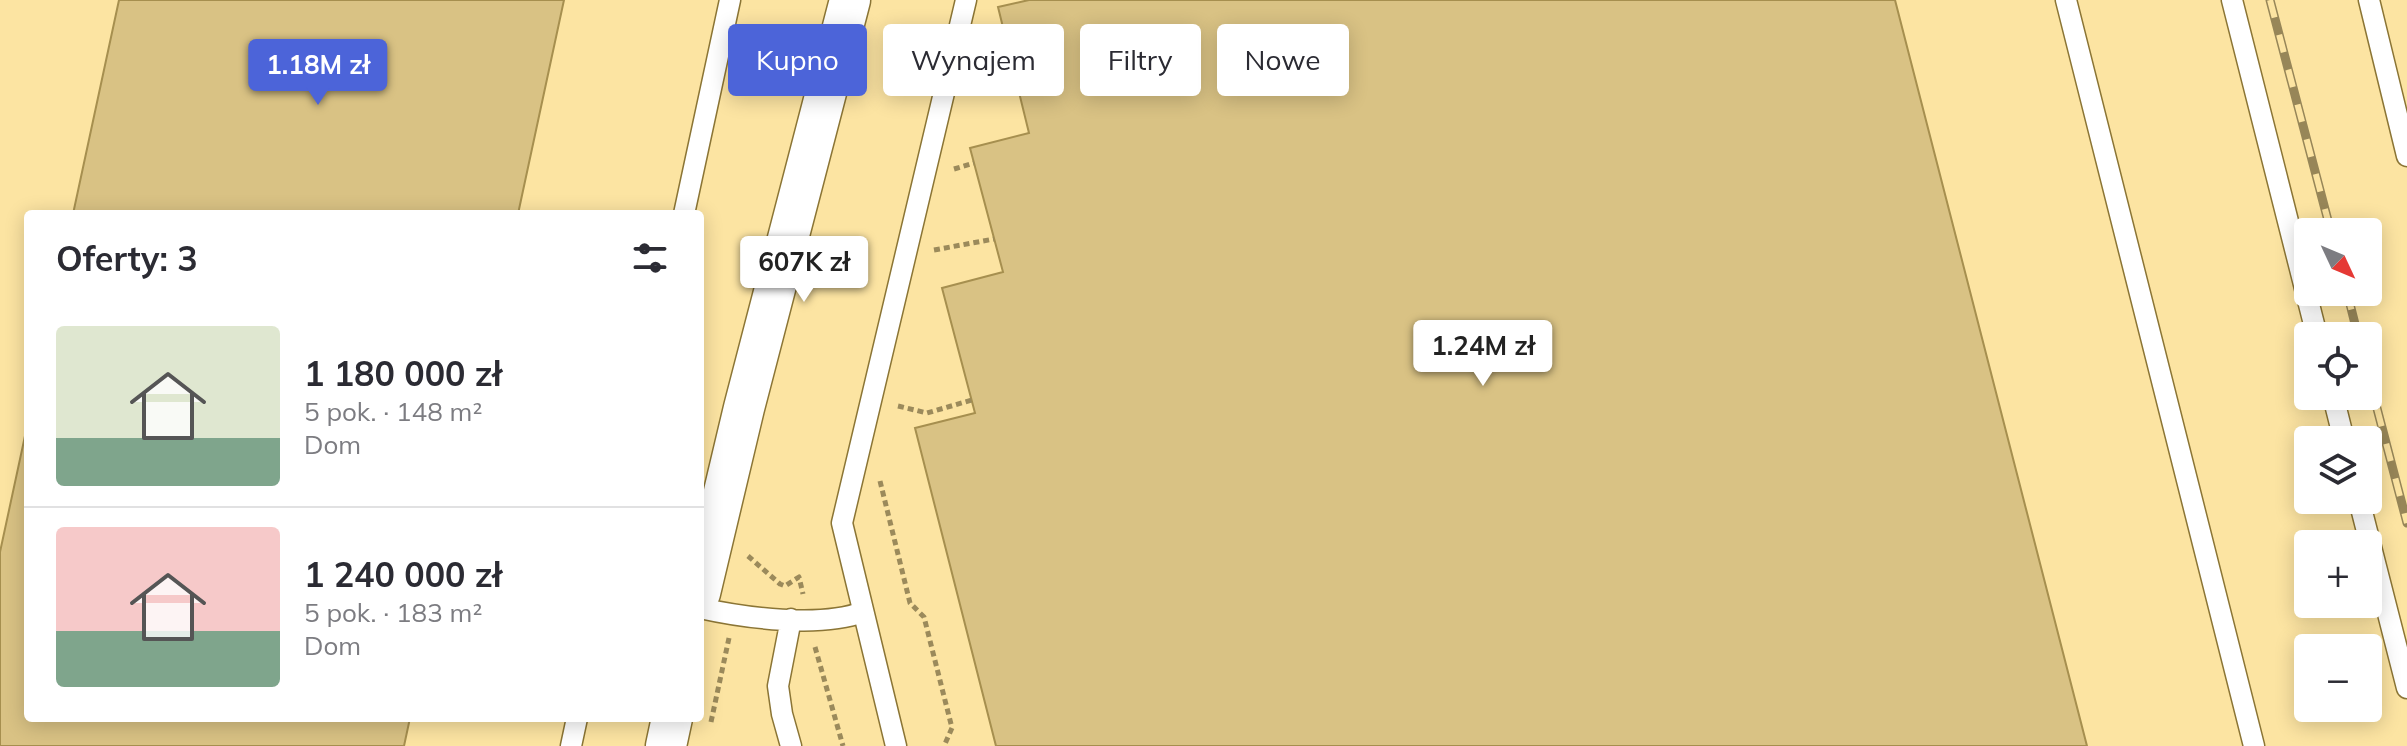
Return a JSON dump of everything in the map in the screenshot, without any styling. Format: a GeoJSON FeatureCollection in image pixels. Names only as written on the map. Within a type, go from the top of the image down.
{"type":"FeatureCollection","features":[{"type":"Feature","properties":{"kind":"street"},"geometry":{"type":"LineString","coordinates":[[704,576],[744,408],[850,0]]}},
{"type":"Feature","properties":{"kind":"street"},"geometry":{"type":"LineString","coordinates":[[666,746],[671,722]]}},
{"type":"Feature","properties":{"kind":"lane"},"geometry":{"type":"LineString","coordinates":[[685,210],[730,0]]}},
{"type":"Feature","properties":{"kind":"lane"},"geometry":{"type":"LineString","coordinates":[[896,746],[842,523],[966,0]]}},
{"type":"Feature","properties":{"kind":"lane"},"geometry":{"type":"LineString","coordinates":[[2066,0],[2254,746]]}},
{"type":"Feature","properties":{"kind":"lane"},"geometry":{"type":"LineString","coordinates":[[2232,0],[2313,322]]}},
{"type":"Feature","properties":{"kind":"lane"},"geometry":{"type":"LineString","coordinates":[[2369,0],[2407,156]]}},
{"type":"Feature","properties":{"kind":"lane"},"geometry":{"type":"LineString","coordinates":[[2363,514],[2407,688]]}},
{"type":"Feature","properties":{"kind":"lane"},"geometry":{"type":"LineString","coordinates":[[704,609],[734,616],[800,619],[843,619],[863,612]]}},
{"type":"Feature","properties":{"kind":"lane"},"geometry":{"type":"LineString","coordinates":[[791,746],[778,686],[800,619]]}},
{"type":"Feature","properties":{"kind":"lane"},"geometry":{"type":"LineString","coordinates":[[571,746],[576,722]]}},
{"type":"Feature","properties":{"kind":"path"},"geometry":{"type":"LineString","coordinates":[[948,170],[974,163]]}},
{"type":"Feature","properties":{"kind":"path"},"geometry":{"type":"LineString","coordinates":[[932,237],[929,250],[994,239]]}},
{"type":"Feature","properties":{"kind":"path"},"geometry":{"type":"LineString","coordinates":[[893,405],[927,413],[972,400]]}},
{"type":"Feature","properties":{"kind":"path"},"geometry":{"type":"LineString","coordinates":[[880,480],[910,603],[924,617],[952,728],[944,746]]}},
{"type":"Feature","properties":{"kind":"path"},"geometry":{"type":"LineString","coordinates":[[748,556],[780,584],[785,586],[799,577],[800,619],[843,746]]}},
{"type":"Feature","properties":{"kind":"building"},"geometry":{"type":"Polygon","coordinates":[[[119,0],[564,0],[519,210],[74,210],[119,0]]]}},
{"type":"Feature","properties":{"kind":"building"},"geometry":{"type":"Polygon","coordinates":[[[1029,0],[1895,0],[2087,746],[996,746],[915,428],[975,413],[942,288],[1003,272],[970,148],[1029,133],[1020,96],[1064,96],[1064,24],[1002,24],[998,7],[1029,0]]]}},
{"type":"Feature","properties":{"kind":"building"},"geometry":{"type":"Polygon","coordinates":[[[24,441],[24,722],[409,722],[404,746],[0,746],[0,552],[24,441]]]}},
{"type":"Feature","properties":{"kind":"railway"},"geometry":{"type":"LineString","coordinates":[[2270,0],[2327,218]]}},
{"type":"Feature","properties":{"kind":"railway"},"geometry":{"type":"LineString","coordinates":[[2350,306],[2354,322]]}},
{"type":"Feature","properties":{"kind":"railway"},"geometry":{"type":"LineString","coordinates":[[2377,410],[2407,523]]}}]}
